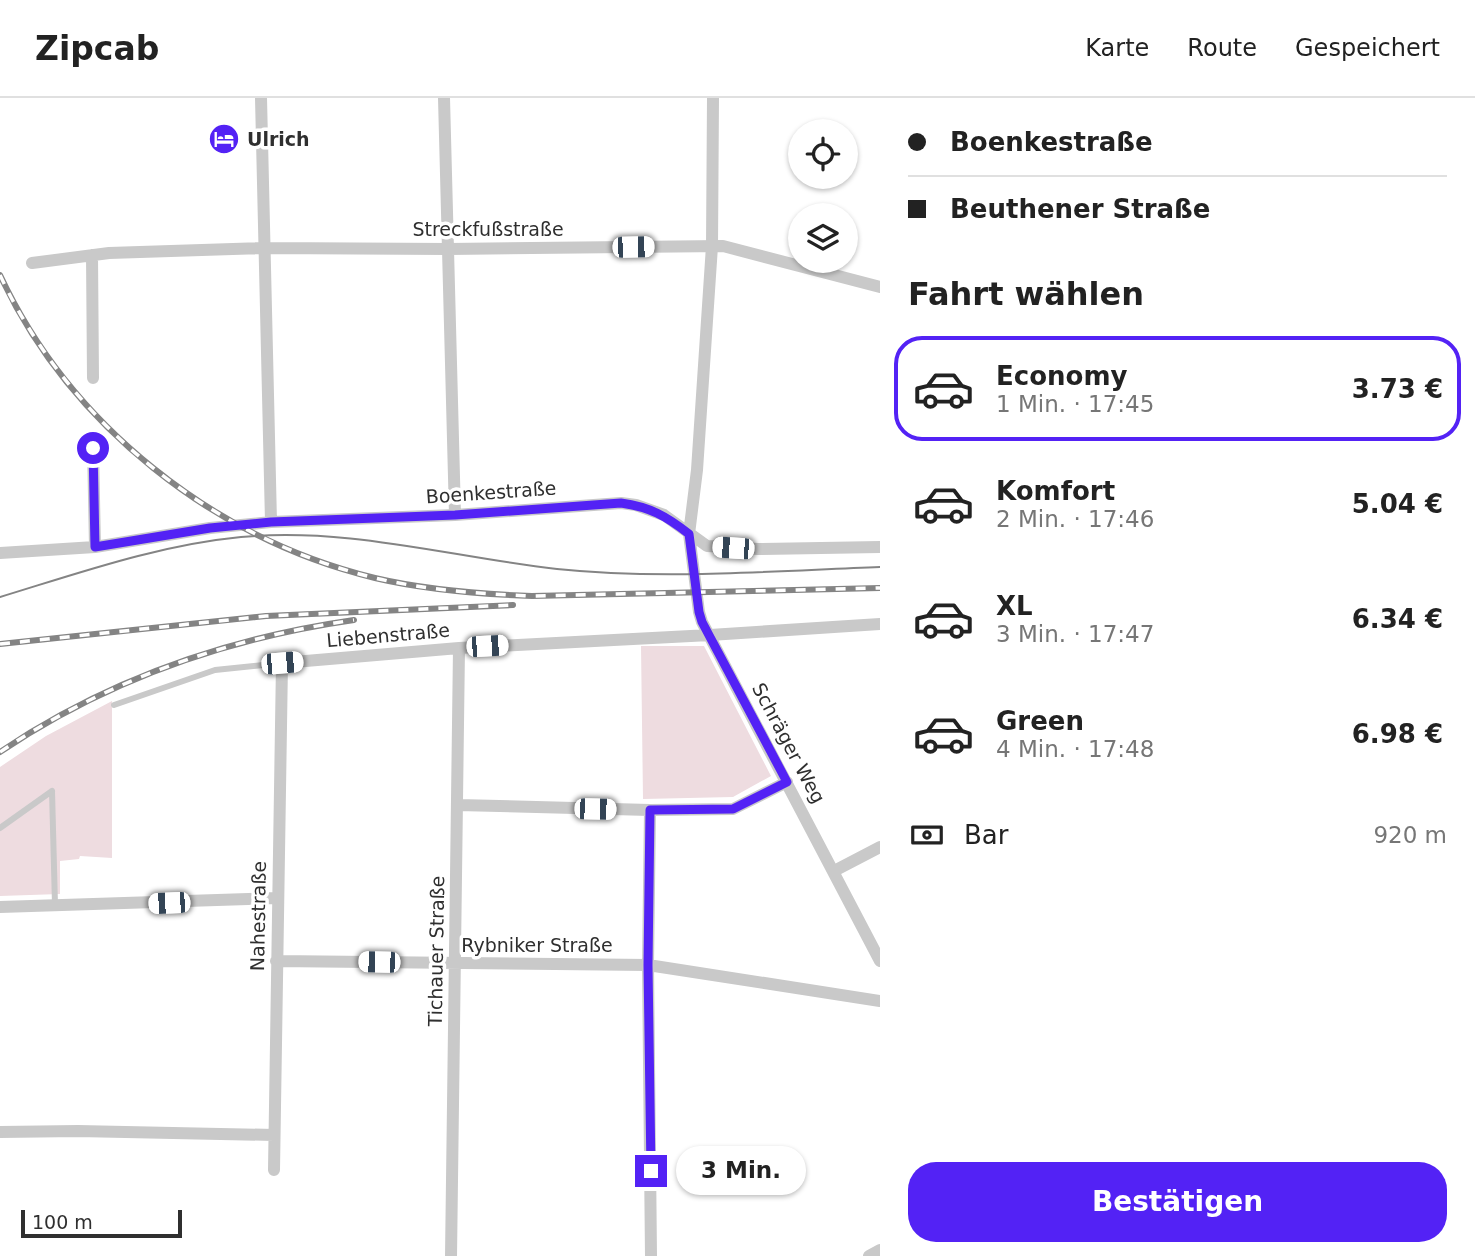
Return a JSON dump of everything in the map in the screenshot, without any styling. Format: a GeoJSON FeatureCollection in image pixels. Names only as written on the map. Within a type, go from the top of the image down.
{"type":"FeatureCollection","features":[{"type":"Feature","properties":{"kind":"street"},"geometry":{"type":"LineString","coordinates":[[261,98],[271,522]]}},
{"type":"Feature","properties":{"kind":"street"},"geometry":{"type":"LineString","coordinates":[[444,98],[455,515]]}},
{"type":"Feature","properties":{"kind":"street","name":"Schräger Weg"},"geometry":{"type":"LineString","coordinates":[[713,98],[712,246],[697,470],[689,534],[699,612],[880,961]]}},
{"type":"Feature","properties":{"kind":"street","name":"Streckfußstraße"},"geometry":{"type":"LineString","coordinates":[[32,263],[92,255],[264,248],[723,246],[880,287]]}},
{"type":"Feature","properties":{"kind":"street"},"geometry":{"type":"LineString","coordinates":[[92,255],[93,378]]}},
{"type":"Feature","properties":{"kind":"street"},"geometry":{"type":"LineString","coordinates":[[93,448],[95,547]]}},
{"type":"Feature","properties":{"kind":"street","name":"Boenkestraße"},"geometry":{"type":"LineString","coordinates":[[0,553],[95,547],[210,528],[271,522],[455,515],[621,503],[636,505],[664,515],[707,546],[758,549],[880,547]]}},
{"type":"Feature","properties":{"kind":"street","name":"Liebenstraße"},"geometry":{"type":"LineString","coordinates":[[282,663],[459,648],[880,624]]}},
{"type":"Feature","properties":{"kind":"street","name":"Tichauer Straße"},"geometry":{"type":"LineString","coordinates":[[451,1256],[459,648]]}},
{"type":"Feature","properties":{"kind":"street","name":"Nahestraße"},"geometry":{"type":"LineString","coordinates":[[274,1170],[282,663]]}},
{"type":"Feature","properties":{"kind":"street"},"geometry":{"type":"LineString","coordinates":[[458,805],[650,810],[733,809],[787,782]]}},
{"type":"Feature","properties":{"kind":"street"},"geometry":{"type":"LineString","coordinates":[[650,810],[648,965],[651,1256]]}},
{"type":"Feature","properties":{"kind":"street"},"geometry":{"type":"LineString","coordinates":[[834,871],[880,847]]}},
{"type":"Feature","properties":{"kind":"street"},"geometry":{"type":"LineString","coordinates":[[0,907],[277,898]]}},
{"type":"Feature","properties":{"kind":"street","name":"Rybniker Straße"},"geometry":{"type":"LineString","coordinates":[[276,961],[648,965],[880,1001]]}},
{"type":"Feature","properties":{"kind":"street"},"geometry":{"type":"LineString","coordinates":[[0,1132],[78,1130],[274,1135]]}},
{"type":"Feature","properties":{"kind":"street"},"geometry":{"type":"LineString","coordinates":[[869,1256],[880,1250]]}},
{"type":"Feature","properties":{"kind":"lane","name":"Liebenstraße"},"geometry":{"type":"LineString","coordinates":[[114,705],[215,670],[282,663]]}},
{"type":"Feature","properties":{"kind":"lane"},"geometry":{"type":"LineString","coordinates":[[0,828],[52,791],[55,905]]}},
{"type":"Feature","properties":{"kind":"shaded area"},"geometry":{"type":"Polygon","coordinates":[[[641,646],[704,646],[771,776],[733,797],[643,799],[641,646]]]}},
{"type":"Feature","properties":{"kind":"shaded area"},"geometry":{"type":"Polygon","coordinates":[[[112,701],[112,858],[80,856],[79,859],[60,861],[60,894],[0,896],[0,767],[46,736],[112,701]]]}},
{"type":"Feature","properties":{"kind":"tram line"},"geometry":{"type":"LineString","coordinates":[[0,597],[179,546],[241,537],[281,535],[361,540],[517,564],[597,572],[718,574],[880,567]]}},
{"type":"Feature","properties":{"kind":"railway"},"geometry":{"type":"LineString","coordinates":[[0,275],[30,329],[65,380],[107,427],[153,468],[204,505],[258,535],[316,560],[375,578],[414,586],[532,596],[880,588]]}},
{"type":"Feature","properties":{"kind":"railway"},"geometry":{"type":"LineString","coordinates":[[0,644],[266,616],[513,605]]}},
{"type":"Feature","properties":{"kind":"railway"},"geometry":{"type":"LineString","coordinates":[[0,752],[83,704],[170,666],[261,638],[354,620]]}},
{"type":"Feature","properties":{"kind":"place","name":"Ulrich"},"geometry":{"type":"Point","coordinates":[224,139]}},
{"type":"Feature","properties":{"kind":"route"},"geometry":{"type":"LineString","coordinates":[[93,448],[95,547],[210,528],[271,522],[455,515],[621,503],[636,505],[664,515],[689,534],[702,622],[787,782],[733,809],[650,810],[648,965],[651,1171]]}}]}
